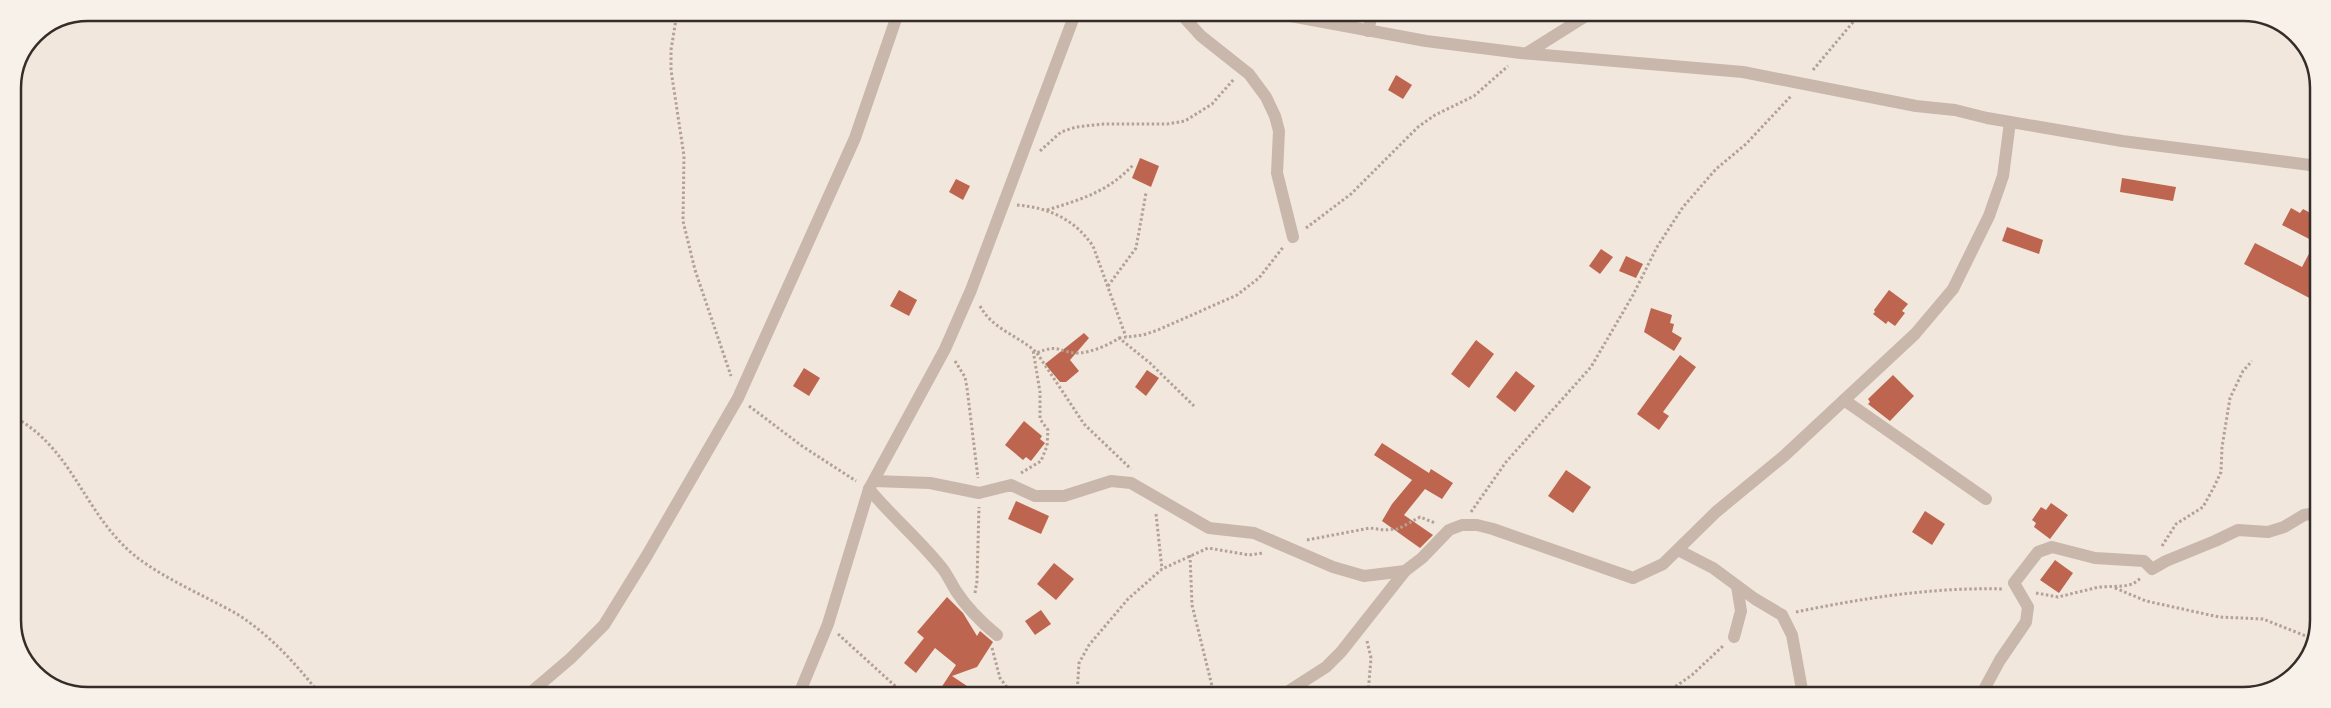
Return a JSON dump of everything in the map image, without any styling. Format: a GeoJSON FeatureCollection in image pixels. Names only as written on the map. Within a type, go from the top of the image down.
{"type":"FeatureCollection","features":[{"type":"Feature","properties":{"kind":"street"},"geometry":{"type":"LineString","coordinates":[[537,687],[571,658],[604,625],[646,557],[738,398],[855,138],[896,21]]}},
{"type":"Feature","properties":{"kind":"street"},"geometry":{"type":"LineString","coordinates":[[802,687],[828,624],[872,485],[945,348],[971,290],[1072,21]]}},
{"type":"Feature","properties":{"kind":"street"},"geometry":{"type":"LineString","coordinates":[[1187,21],[1201,36],[1243,69],[1258,85],[1275,116],[1280,144],[1277,173],[1293,237]]}},
{"type":"Feature","properties":{"kind":"street"},"geometry":{"type":"LineString","coordinates":[[1314,21],[1368,32],[1524,53],[1714,68],[1804,83],[1916,106],[1955,110],[2010,122],[2122,141],[2310,165]]}},
{"type":"Feature","properties":{"kind":"street"},"geometry":{"type":"LineString","coordinates":[[1368,32],[1370,21]]}},
{"type":"Feature","properties":{"kind":"street"},"geometry":{"type":"LineString","coordinates":[[1524,53],[1577,21]]}},
{"type":"Feature","properties":{"kind":"street"},"geometry":{"type":"LineString","coordinates":[[1295,687],[1326,667],[1341,652],[1405,570],[1422,558],[1449,530],[1462,525],[1477,525],[1633,578],[1663,564],[1716,512],[1784,456],[1915,334],[1953,289],[1989,216],[2003,176],[2010,122]]}},
{"type":"Feature","properties":{"kind":"street"},"geometry":{"type":"LineString","coordinates":[[1844,400],[1986,499]]}},
{"type":"Feature","properties":{"kind":"street"},"geometry":{"type":"LineString","coordinates":[[872,485],[930,483],[979,493],[1011,485],[1035,496],[1064,496],[1111,481],[1131,483],[1166,505],[1209,528],[1254,533],[1333,567],[1364,576],[1405,570]]}},
{"type":"Feature","properties":{"kind":"street"},"geometry":{"type":"LineString","coordinates":[[872,485],[887,511],[901,521],[942,568],[956,592],[971,611],[997,635]]}},
{"type":"Feature","properties":{"kind":"street"},"geometry":{"type":"LineString","coordinates":[[1985,687],[2000,660],[2026,622],[2028,607],[2014,583],[2038,552],[2052,546],[2095,558],[2144,561],[2152,569],[2166,561],[2238,530],[2268,532],[2310,514]]}},
{"type":"Feature","properties":{"kind":"street"},"geometry":{"type":"LineString","coordinates":[[1678,550],[1713,568],[1782,615],[1792,635],[1802,687]]}},
{"type":"Feature","properties":{"kind":"street"},"geometry":{"type":"LineString","coordinates":[[1734,637],[1741,611],[1737,586]]}},
{"type":"Feature","properties":{"kind":"path"},"geometry":{"type":"LineString","coordinates":[[676,21],[671,57],[684,156],[683,220],[695,270],[738,398],[802,446],[872,485]]}},
{"type":"Feature","properties":{"kind":"path"},"geometry":{"type":"LineString","coordinates":[[1462,525],[1480,496],[1506,462],[1591,367],[1629,303],[1657,247],[1683,206],[1716,169],[1746,144],[1804,83],[1854,21]]}},
{"type":"Feature","properties":{"kind":"path"},"geometry":{"type":"LineString","coordinates":[[1037,354],[1056,347],[1080,353],[1104,347],[1119,338],[1158,330],[1247,289],[1259,278],[1274,257],[1293,237],[1351,194],[1418,127],[1435,115],[1474,96],[1524,53]]}},
{"type":"Feature","properties":{"kind":"path"},"geometry":{"type":"LineString","coordinates":[[1034,157],[1055,136],[1067,130],[1104,124],[1167,124],[1185,121],[1212,104],[1243,69]]}},
{"type":"Feature","properties":{"kind":"path"},"geometry":{"type":"LineString","coordinates":[[1046,210],[1080,200],[1108,187],[1121,178],[1134,164]]}},
{"type":"Feature","properties":{"kind":"path"},"geometry":{"type":"LineString","coordinates":[[1108,286],[1136,248],[1146,193]]}},
{"type":"Feature","properties":{"kind":"path"},"geometry":{"type":"LineString","coordinates":[[1003,204],[1046,210],[1064,217],[1085,235],[1093,246],[1126,337]]}},
{"type":"Feature","properties":{"kind":"path"},"geometry":{"type":"LineString","coordinates":[[971,290],[989,320],[1037,354],[1084,424],[1127,464],[1152,495],[1162,569]]}},
{"type":"Feature","properties":{"kind":"path"},"geometry":{"type":"LineString","coordinates":[[1119,338],[1150,363],[1194,406]]}},
{"type":"Feature","properties":{"kind":"path"},"geometry":{"type":"LineString","coordinates":[[1012,478],[1041,461],[1047,446],[1048,430],[1040,419],[1040,392],[1033,350]]}},
{"type":"Feature","properties":{"kind":"path"},"geometry":{"type":"LineString","coordinates":[[1782,615],[1831,605],[1961,588],[2020,591],[2058,596],[2099,587],[2133,584],[2152,569],[2168,532],[2176,524],[2203,507],[2221,472],[2222,447],[2230,398],[2243,371],[2252,361]]}},
{"type":"Feature","properties":{"kind":"path"},"geometry":{"type":"LineString","coordinates":[[21,422],[44,438],[60,456],[106,525],[124,547],[146,564],[238,615],[267,636],[292,660],[314,687]]}},
{"type":"Feature","properties":{"kind":"path"},"geometry":{"type":"LineString","coordinates":[[1077,687],[1079,663],[1089,645],[1128,599],[1162,569],[1208,548],[1249,555],[1302,541],[1370,528],[1398,529],[1420,517],[1449,530]]}},
{"type":"Feature","properties":{"kind":"path"},"geometry":{"type":"LineString","coordinates":[[1190,556],[1192,605],[1212,687]]}},
{"type":"Feature","properties":{"kind":"path"},"geometry":{"type":"LineString","coordinates":[[2113,587],[2146,600],[2219,617],[2263,619],[2307,636]]}},
{"type":"Feature","properties":{"kind":"path"},"geometry":{"type":"LineString","coordinates":[[828,624],[853,650],[896,687]]}},
{"type":"Feature","properties":{"kind":"path"},"geometry":{"type":"LineString","coordinates":[[1364,624],[1371,658],[1369,687]]}},
{"type":"Feature","properties":{"kind":"path"},"geometry":{"type":"LineString","coordinates":[[997,635],[991,644],[995,666],[1005,687]]}},
{"type":"Feature","properties":{"kind":"path"},"geometry":{"type":"LineString","coordinates":[[1674,687],[1692,675],[1734,637]]}},
{"type":"Feature","properties":{"kind":"building"},"geometry":{"type":"Polygon","coordinates":[[[1396,75],[1412,85],[1403,99],[1388,90],[1396,75]]]}},
{"type":"Feature","properties":{"kind":"building"},"geometry":{"type":"Polygon","coordinates":[[[1140,158],[1159,166],[1151,187],[1132,178],[1140,158]]]}},
{"type":"Feature","properties":{"kind":"building"},"geometry":{"type":"Polygon","coordinates":[[[2122,178],[2176,187],[2173,201],[2120,192],[2122,178]]]}},
{"type":"Feature","properties":{"kind":"building"},"geometry":{"type":"Polygon","coordinates":[[[956,179],[970,186],[963,200],[949,192],[956,179]]]}},
{"type":"Feature","properties":{"kind":"building"},"geometry":{"type":"Polygon","coordinates":[[[2291,208],[2300,213],[2303,209],[2310,213],[2310,239],[2282,225],[2291,208]]]}},
{"type":"Feature","properties":{"kind":"building"},"geometry":{"type":"Polygon","coordinates":[[[2007,227],[2043,240],[2039,254],[2002,241],[2007,227]]]}},
{"type":"Feature","properties":{"kind":"building"},"geometry":{"type":"Polygon","coordinates":[[[2255,243],[2302,267],[2310,252],[2310,298],[2244,264],[2255,243]]]}},
{"type":"Feature","properties":{"kind":"building"},"geometry":{"type":"Polygon","coordinates":[[[1601,249],[1613,257],[1600,274],[1589,266],[1601,249]]]}},
{"type":"Feature","properties":{"kind":"building"},"geometry":{"type":"Polygon","coordinates":[[[1626,256],[1643,264],[1636,278],[1619,271],[1626,256]]]}},
{"type":"Feature","properties":{"kind":"building"},"geometry":{"type":"Polygon","coordinates":[[[899,290],[917,300],[909,316],[890,306],[899,290]]]}},
{"type":"Feature","properties":{"kind":"building"},"geometry":{"type":"Polygon","coordinates":[[[1889,290],[1908,304],[1902,311],[1905,313],[1895,326],[1888,321],[1886,324],[1873,314],[1889,290]]]}},
{"type":"Feature","properties":{"kind":"building"},"geometry":{"type":"Polygon","coordinates":[[[1651,308],[1672,315],[1670,323],[1674,324],[1672,332],[1682,338],[1674,351],[1644,332],[1651,308]]]}},
{"type":"Feature","properties":{"kind":"building"},"geometry":{"type":"Polygon","coordinates":[[[1084,333],[1089,338],[1070,360],[1079,371],[1066,382],[1060,382],[1045,364],[1084,333]]]}},
{"type":"Feature","properties":{"kind":"building"},"geometry":{"type":"Polygon","coordinates":[[[1476,340],[1494,354],[1469,388],[1451,374],[1476,340]]]}},
{"type":"Feature","properties":{"kind":"building"},"geometry":{"type":"Polygon","coordinates":[[[1680,355],[1696,367],[1663,412],[1669,416],[1659,430],[1637,414],[1680,355]]]}},
{"type":"Feature","properties":{"kind":"building"},"geometry":{"type":"Polygon","coordinates":[[[804,368],[820,378],[809,396],[793,386],[804,368]]]}},
{"type":"Feature","properties":{"kind":"building"},"geometry":{"type":"Polygon","coordinates":[[[1147,370],[1159,378],[1146,396],[1135,387],[1147,370]]]}},
{"type":"Feature","properties":{"kind":"building"},"geometry":{"type":"Polygon","coordinates":[[[1516,371],[1535,386],[1515,412],[1496,397],[1516,371]]]}},
{"type":"Feature","properties":{"kind":"building"},"geometry":{"type":"Polygon","coordinates":[[[1893,375],[1914,396],[1890,421],[1868,404],[1870,402],[1868,399],[1893,375]]]}},
{"type":"Feature","properties":{"kind":"building"},"geometry":{"type":"Polygon","coordinates":[[[1024,421],[1042,436],[1040,439],[1045,443],[1031,461],[1026,457],[1023,460],[1005,445],[1024,421]]]}},
{"type":"Feature","properties":{"kind":"building"},"geometry":{"type":"Polygon","coordinates":[[[1382,443],[1429,473],[1431,469],[1453,483],[1442,499],[1425,489],[1404,515],[1433,535],[1420,548],[1382,521],[1392,504],[1412,480],[1374,455],[1382,443]]]}},
{"type":"Feature","properties":{"kind":"building"},"geometry":{"type":"Polygon","coordinates":[[[1566,470],[1591,487],[1573,513],[1548,496],[1566,470]]]}},
{"type":"Feature","properties":{"kind":"building"},"geometry":{"type":"Polygon","coordinates":[[[1016,501],[1049,516],[1041,534],[1008,519],[1016,501]]]}},
{"type":"Feature","properties":{"kind":"building"},"geometry":{"type":"Polygon","coordinates":[[[2051,503],[2068,515],[2050,539],[2034,527],[2036,523],[2032,520],[2041,507],[2046,510],[2051,503]]]}},
{"type":"Feature","properties":{"kind":"building"},"geometry":{"type":"Polygon","coordinates":[[[1925,511],[1945,524],[1932,545],[1912,532],[1925,511]]]}},
{"type":"Feature","properties":{"kind":"building"},"geometry":{"type":"Polygon","coordinates":[[[2055,560],[2073,573],[2059,593],[2040,580],[2055,560]]]}},
{"type":"Feature","properties":{"kind":"building"},"geometry":{"type":"Polygon","coordinates":[[[1054,563],[1074,579],[1056,600],[1037,584],[1054,563]]]}},
{"type":"Feature","properties":{"kind":"building"},"geometry":{"type":"Polygon","coordinates":[[[947,597],[963,613],[977,636],[980,631],[993,642],[977,667],[952,676],[968,687],[942,687],[956,665],[935,648],[916,673],[904,663],[924,638],[917,632],[947,597]]]}},
{"type":"Feature","properties":{"kind":"building"},"geometry":{"type":"Polygon","coordinates":[[[1041,610],[1051,624],[1035,635],[1025,621],[1041,610]]]}}]}
